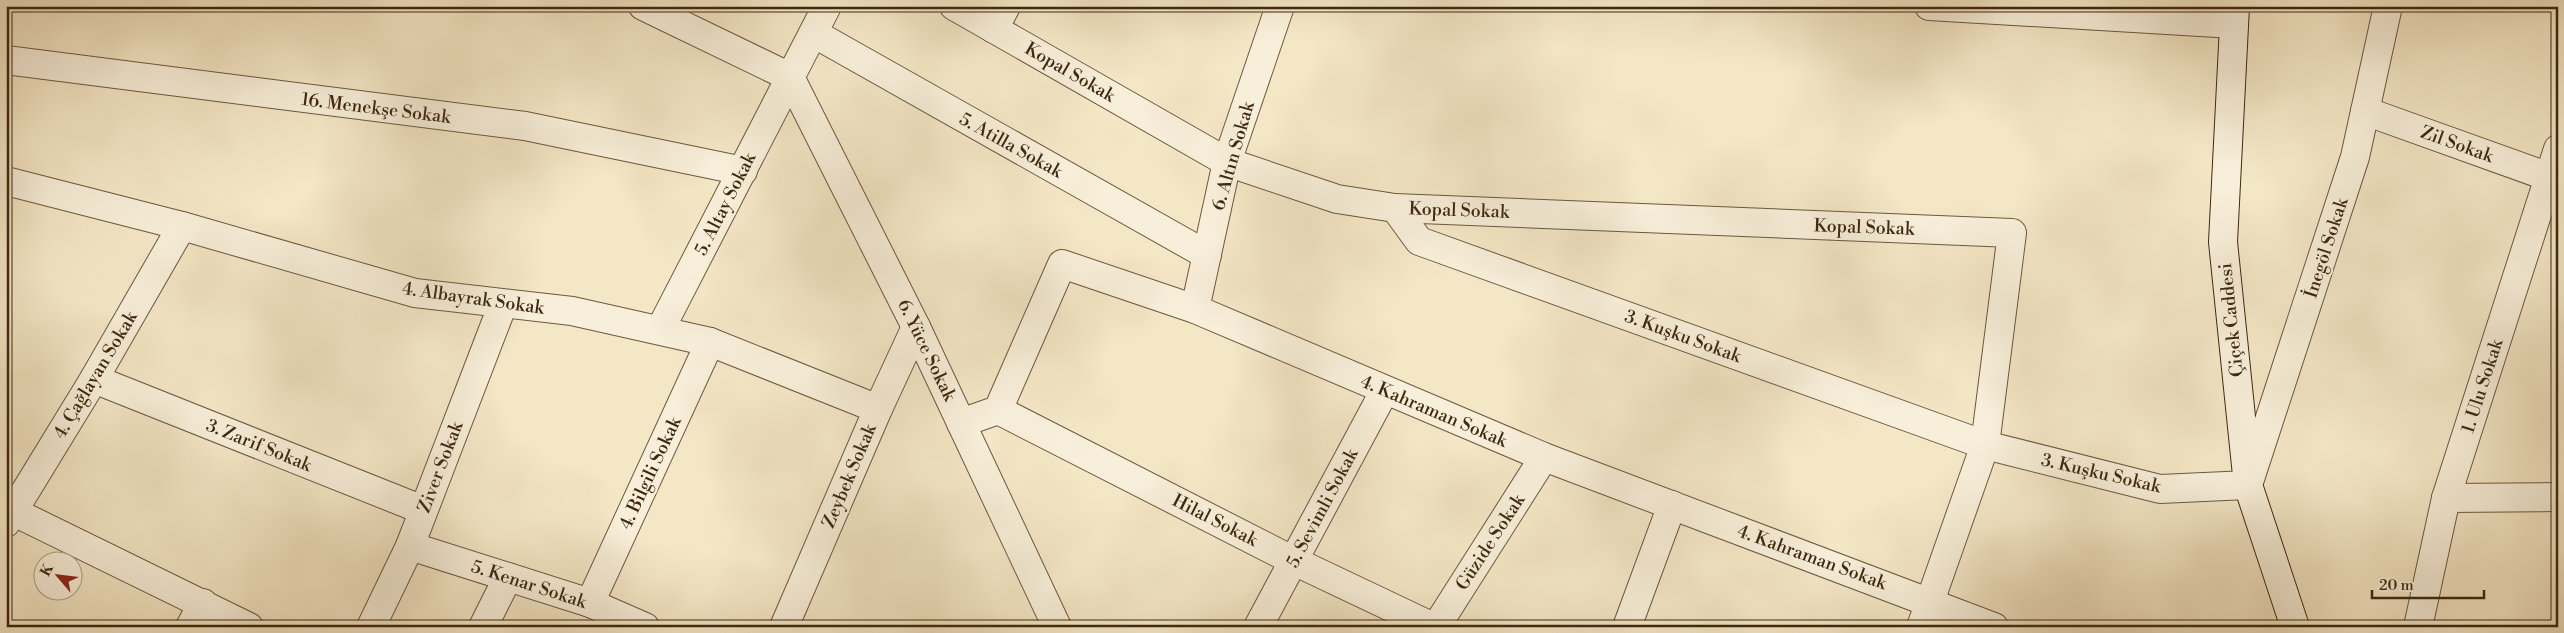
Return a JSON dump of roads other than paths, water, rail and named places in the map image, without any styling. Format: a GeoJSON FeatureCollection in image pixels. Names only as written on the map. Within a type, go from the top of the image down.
{"type":"FeatureCollection","features":[{"type":"Feature","properties":{"kind":"street"},"geometry":{"type":"LineString","coordinates":[[643,6],[790,77]]}},
{"type":"Feature","properties":{"kind":"street","name":"5. Altay Sokak"},"geometry":{"type":"LineString","coordinates":[[660,330],[828,6]]}},
{"type":"Feature","properties":{"kind":"street","name":"Kopal Sokak"},"geometry":{"type":"LineString","coordinates":[[954,6],[1000,18],[1227,162],[1337,199],[1396,208],[2012,232],[1985,445]]}},
{"type":"Feature","properties":{"kind":"street","name":"6. Altın Sokak"},"geometry":{"type":"LineString","coordinates":[[1196,309],[1227,162],[1280,6]]}},
{"type":"Feature","properties":{"kind":"street"},"geometry":{"type":"LineString","coordinates":[[1928,6],[2234,15]]}},
{"type":"Feature","properties":{"kind":"street","name":"İnegöl Sokak"},"geometry":{"type":"LineString","coordinates":[[2248,485],[2355,157],[2388,6]]}},
{"type":"Feature","properties":{"kind":"street","name":"Çiçek Caddesi"},"geometry":{"type":"LineString","coordinates":[[2234,15],[2223,242],[2248,485],[2295,627]]}},
{"type":"Feature","properties":{"kind":"street","name":"5. Atilla Sokak"},"geometry":{"type":"LineString","coordinates":[[815,34],[1207,256]]}},
{"type":"Feature","properties":{"kind":"street","name":"16. Menekşe Sokak"},"geometry":{"type":"LineString","coordinates":[[6,60],[525,126],[743,171]]}},
{"type":"Feature","properties":{"kind":"street","name":"6. Yüce Sokak"},"geometry":{"type":"LineString","coordinates":[[790,77],[916,327],[1057,627]]}},
{"type":"Feature","properties":{"kind":"street","name":"Zil Sokak"},"geometry":{"type":"LineString","coordinates":[[2365,111],[2548,177]]}},
{"type":"Feature","properties":{"kind":"street","name":"1. Ulu Sokak"},"geometry":{"type":"LineString","coordinates":[[2418,627],[2446,498],[2558,149]]}},
{"type":"Feature","properties":{"kind":"street","name":"4. Albayrak Sokak"},"geometry":{"type":"LineString","coordinates":[[6,181],[182,226],[415,293],[572,311],[710,342],[878,409]]}},
{"type":"Feature","properties":{"kind":"street","name":"3. Kuşku Sokak"},"geometry":{"type":"LineString","coordinates":[[1396,208],[1419,241],[1985,445],[2160,489],[2248,485]]}},
{"type":"Feature","properties":{"kind":"street","name":"4. Çağlayan Sokak"},"geometry":{"type":"LineString","coordinates":[[9,514],[94,379],[182,226]]}},
{"type":"Feature","properties":{"kind":"street","name":"4. Kahraman Sokak"},"geometry":{"type":"LineString","coordinates":[[998,410],[1062,264],[1196,309],[1544,457],[1994,627]]}},
{"type":"Feature","properties":{"kind":"street","name":"Ziver Sokak"},"geometry":{"type":"LineString","coordinates":[[371,627],[410,546],[503,304]]}},
{"type":"Feature","properties":{"kind":"street","name":"Zeybek Sokak"},"geometry":{"type":"LineString","coordinates":[[784,627],[878,409],[916,327]]}},
{"type":"Feature","properties":{"kind":"street","name":"4. Bilgili Sokak"},"geometry":{"type":"LineString","coordinates":[[590,603],[710,342]]}},
{"type":"Feature","properties":{"kind":"street","name":"3. Zarif Sokak"},"geometry":{"type":"LineString","coordinates":[[94,379],[423,510]]}},
{"type":"Feature","properties":{"kind":"street","name":"5. Sevimli Sokak"},"geometry":{"type":"LineString","coordinates":[[1258,627],[1385,390]]}},
{"type":"Feature","properties":{"kind":"street"},"geometry":{"type":"LineString","coordinates":[[961,423],[998,410]]}},
{"type":"Feature","properties":{"kind":"street","name":"Hilal Sokak"},"geometry":{"type":"LineString","coordinates":[[998,410],[1294,560],[1435,627]]}},
{"type":"Feature","properties":{"kind":"street"},"geometry":{"type":"LineString","coordinates":[[1921,627],[1985,445]]}},
{"type":"Feature","properties":{"kind":"street","name":"Güzide Sokak"},"geometry":{"type":"LineString","coordinates":[[1435,627],[1544,457]]}},
{"type":"Feature","properties":{"kind":"street"},"geometry":{"type":"LineString","coordinates":[[2446,498],[2558,497]]}},
{"type":"Feature","properties":{"kind":"street"},"geometry":{"type":"LineString","coordinates":[[1628,627],[1672,505]]}},
{"type":"Feature","properties":{"kind":"street"},"geometry":{"type":"LineString","coordinates":[[9,514],[202,603],[249,627]]}},
{"type":"Feature","properties":{"kind":"street","name":"5. Kenar Sokak"},"geometry":{"type":"LineString","coordinates":[[410,546],[590,603],[640,626]]}},
{"type":"Feature","properties":{"kind":"street"},"geometry":{"type":"LineString","coordinates":[[483,627],[508,577]]}},
{"type":"Feature","properties":{"kind":"street"},"geometry":{"type":"LineString","coordinates":[[190,627],[202,603]]}}]}
